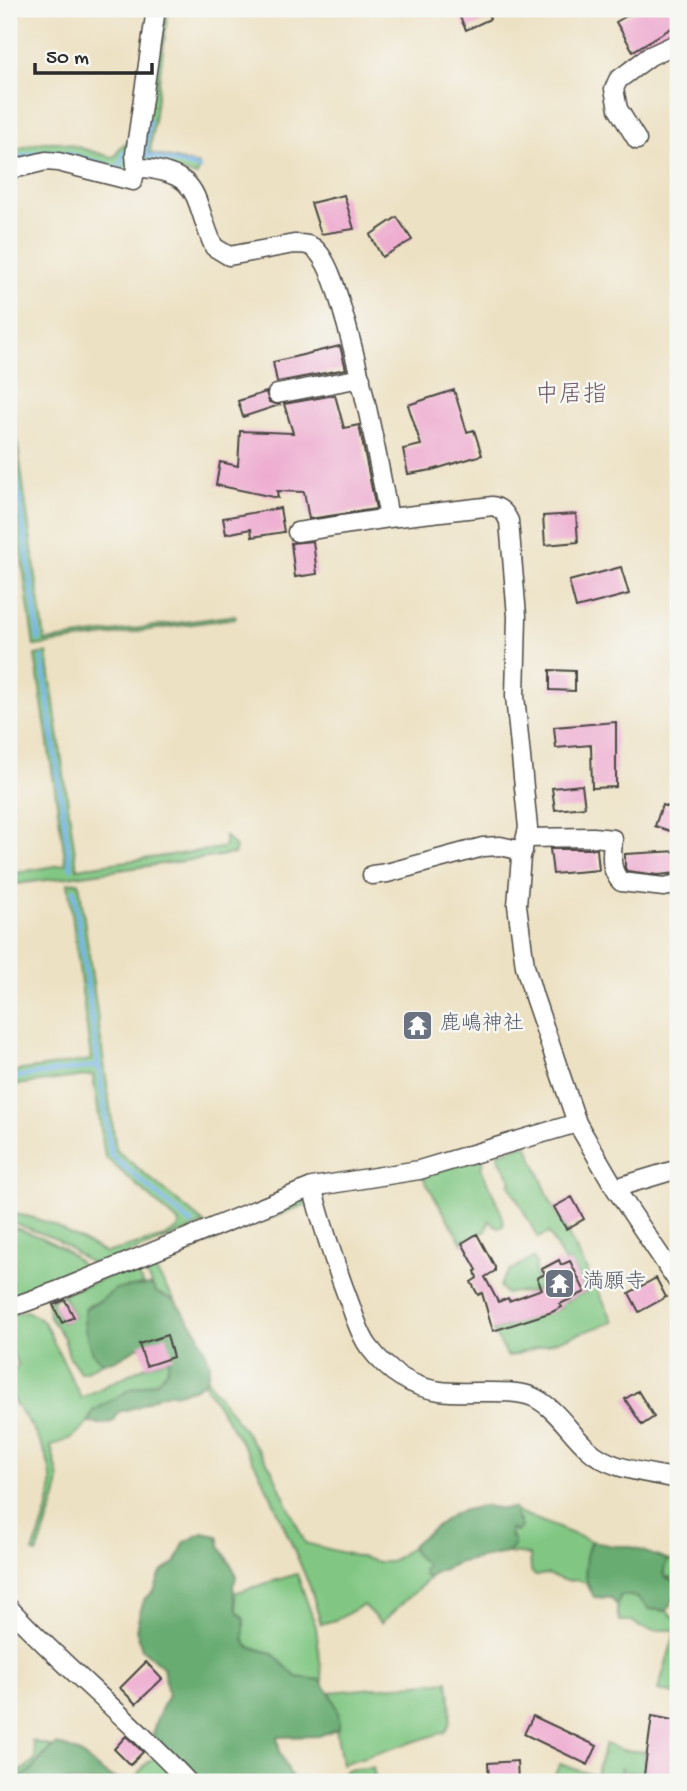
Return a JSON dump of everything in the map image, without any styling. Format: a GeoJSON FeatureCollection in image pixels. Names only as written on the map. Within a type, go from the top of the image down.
{"type":"FeatureCollection","features":[{"type":"Feature","properties":{"kind":"street"},"geometry":{"type":"LineString","coordinates":[[9,170],[46,161],[58,162],[133,181],[156,9]]}},
{"type":"Feature","properties":{"kind":"street"},"geometry":{"type":"LineString","coordinates":[[636,140],[618,109],[614,89],[618,79],[650,56],[678,44]]}},
{"type":"Feature","properties":{"kind":"street"},"geometry":{"type":"LineString","coordinates":[[136,167],[149,168],[188,182],[195,191],[214,247],[221,253],[229,256],[304,244],[319,253],[341,305],[361,378],[389,518]]}},
{"type":"Feature","properties":{"kind":"street"},"geometry":{"type":"LineString","coordinates":[[278,394],[361,378]]}},
{"type":"Feature","properties":{"kind":"street"},"geometry":{"type":"LineString","coordinates":[[297,532],[493,506],[506,514],[515,572],[517,616],[514,696],[528,828],[517,905],[521,945],[534,997],[577,1123],[615,1188],[678,1282]]}},
{"type":"Feature","properties":{"kind":"street"},"geometry":{"type":"LineString","coordinates":[[372,875],[483,847],[593,837],[613,839],[611,862],[615,876],[621,882],[664,887],[678,884]]}},
{"type":"Feature","properties":{"kind":"street"},"geometry":{"type":"LineString","coordinates":[[9,1308],[57,1292],[312,1187],[419,1170],[577,1123]]}},
{"type":"Feature","properties":{"kind":"street"},"geometry":{"type":"LineString","coordinates":[[615,1188],[678,1169]]}},
{"type":"Feature","properties":{"kind":"street"},"geometry":{"type":"LineString","coordinates":[[312,1187],[325,1236],[363,1339],[403,1380],[421,1387],[454,1393],[525,1394],[549,1408],[601,1459],[678,1479]]}},
{"type":"Feature","properties":{"kind":"street"},"geometry":{"type":"LineString","coordinates":[[9,1608],[29,1630],[156,1747],[188,1782]]}},
{"type":"Feature","properties":{"kind":"green space"},"geometry":{"type":"Polygon","coordinates":[[[160,9],[168,9],[150,153],[199,165],[197,176],[145,163],[140,146],[160,9]]]}},
{"type":"Feature","properties":{"kind":"green space"},"geometry":{"type":"Polygon","coordinates":[[[43,142],[61,142],[111,157],[116,156],[123,145],[131,142],[128,171],[9,166],[9,151],[43,142]]]}},
{"type":"Feature","properties":{"kind":"green space"},"geometry":{"type":"Polygon","coordinates":[[[9,384],[45,641],[235,615],[236,618],[34,646],[9,465],[9,384]]]}},
{"type":"Feature","properties":{"kind":"green space"},"geometry":{"type":"Polygon","coordinates":[[[47,653],[77,868],[222,848],[225,845],[225,836],[236,848],[234,854],[9,885],[9,874],[66,864],[35,655],[47,653]]]}},
{"type":"Feature","properties":{"kind":"green space"},"geometry":{"type":"Polygon","coordinates":[[[79,882],[116,1150],[205,1224],[99,1265],[89,1262],[56,1239],[9,1221],[9,1213],[31,1217],[51,1224],[105,1253],[165,1237],[179,1228],[179,1223],[105,1157],[93,1075],[9,1086],[9,1072],[91,1060],[68,883],[79,882]]]}},
{"type":"Feature","properties":{"kind":"green space"},"geometry":{"type":"Polygon","coordinates":[[[527,1144],[550,1200],[614,1322],[508,1357],[493,1331],[562,1308],[560,1304],[585,1292],[570,1261],[565,1263],[549,1233],[538,1238],[498,1157],[498,1153],[527,1144]]]}},
{"type":"Feature","properties":{"kind":"green space"},"geometry":{"type":"Polygon","coordinates":[[[482,1159],[484,1162],[481,1167],[504,1224],[500,1228],[489,1221],[486,1231],[462,1243],[421,1174],[482,1159]]]}},
{"type":"Feature","properties":{"kind":"green space"},"geometry":{"type":"Polygon","coordinates":[[[305,1197],[312,1202],[152,1265],[175,1301],[157,1293],[141,1267],[141,1262],[305,1197]]]}},
{"type":"Feature","properties":{"kind":"green space"},"geometry":{"type":"Polygon","coordinates":[[[9,1226],[41,1237],[62,1248],[85,1271],[14,1301],[9,1258],[9,1226]]]}},
{"type":"Feature","properties":{"kind":"green space"},"geometry":{"type":"Polygon","coordinates":[[[533,1258],[536,1263],[535,1274],[542,1288],[531,1292],[506,1294],[500,1287],[505,1277],[513,1269],[533,1258]]]}},
{"type":"Feature","properties":{"kind":"green space"},"geometry":{"type":"Polygon","coordinates":[[[132,1268],[144,1285],[116,1289],[88,1306],[88,1337],[93,1350],[103,1362],[84,1372],[80,1372],[69,1356],[64,1338],[49,1316],[47,1300],[132,1268]],[[63,1295],[51,1301],[62,1323],[74,1317],[63,1295]]]}},
{"type":"Feature","properties":{"kind":"green space"},"geometry":{"type":"Polygon","coordinates":[[[151,1285],[157,1293],[175,1301],[198,1333],[210,1363],[207,1379],[196,1388],[160,1395],[137,1407],[118,1412],[114,1421],[105,1424],[88,1423],[93,1411],[131,1389],[156,1382],[167,1371],[170,1356],[157,1340],[139,1346],[121,1358],[104,1362],[96,1357],[85,1328],[85,1309],[116,1289],[151,1285]]]}},
{"type":"Feature","properties":{"kind":"green space"},"geometry":{"type":"Polygon","coordinates":[[[27,1311],[44,1322],[81,1398],[146,1366],[169,1359],[167,1371],[156,1382],[131,1389],[93,1411],[88,1423],[72,1438],[51,1446],[59,1478],[57,1495],[37,1554],[33,1552],[46,1517],[51,1487],[50,1473],[40,1442],[14,1402],[9,1386],[9,1376],[18,1365],[9,1343],[9,1314],[27,1311]]]}},
{"type":"Feature","properties":{"kind":"green space"},"geometry":{"type":"Polygon","coordinates":[[[207,1379],[271,1468],[305,1543],[379,1562],[391,1562],[412,1546],[414,1553],[427,1565],[425,1577],[432,1576],[381,1623],[363,1605],[338,1619],[321,1624],[311,1589],[271,1496],[255,1464],[203,1382],[207,1379]]]}},
{"type":"Feature","properties":{"kind":"green space"},"geometry":{"type":"Polygon","coordinates":[[[483,1506],[513,1508],[516,1511],[515,1516],[521,1527],[517,1532],[510,1529],[514,1546],[506,1553],[460,1562],[425,1577],[423,1570],[427,1565],[414,1553],[412,1546],[453,1515],[483,1506]]]}},
{"type":"Feature","properties":{"kind":"green space"},"geometry":{"type":"Polygon","coordinates":[[[516,1511],[591,1541],[586,1559],[589,1590],[586,1583],[577,1580],[566,1581],[547,1574],[535,1576],[531,1571],[530,1555],[506,1553],[514,1545],[509,1529],[520,1522],[515,1516],[516,1511]]]}},
{"type":"Feature","properties":{"kind":"green space"},"geometry":{"type":"Polygon","coordinates":[[[202,1533],[218,1536],[221,1548],[234,1570],[236,1578],[233,1586],[237,1611],[244,1619],[244,1640],[248,1647],[272,1653],[296,1677],[320,1680],[337,1708],[339,1728],[319,1736],[277,1737],[280,1753],[294,1782],[183,1782],[153,1736],[155,1723],[168,1695],[163,1667],[142,1649],[136,1630],[140,1612],[145,1598],[154,1591],[161,1573],[176,1562],[184,1543],[202,1533]]]}},
{"type":"Feature","properties":{"kind":"green space"},"geometry":{"type":"Polygon","coordinates":[[[591,1541],[629,1546],[667,1560],[663,1574],[675,1581],[676,1590],[667,1611],[649,1609],[633,1597],[620,1596],[617,1605],[611,1598],[594,1597],[585,1569],[591,1541]]]}},
{"type":"Feature","properties":{"kind":"green space"},"geometry":{"type":"Polygon","coordinates":[[[667,1560],[678,1563],[678,1577],[665,1577],[663,1567],[667,1560]]]}},
{"type":"Feature","properties":{"kind":"green space"},"geometry":{"type":"Polygon","coordinates":[[[297,1574],[316,1627],[323,1684],[320,1680],[296,1677],[272,1653],[248,1647],[244,1640],[244,1619],[237,1611],[234,1593],[297,1574]]]}},
{"type":"Feature","properties":{"kind":"green space"},"geometry":{"type":"Polygon","coordinates":[[[620,1596],[639,1597],[649,1609],[667,1611],[678,1621],[678,1695],[658,1690],[676,1630],[652,1630],[640,1627],[632,1621],[620,1621],[617,1608],[620,1596]]]}},
{"type":"Feature","properties":{"kind":"green space"},"geometry":{"type":"Polygon","coordinates":[[[448,1681],[451,1715],[445,1732],[342,1764],[336,1729],[339,1728],[337,1710],[330,1692],[448,1681]]]}},
{"type":"Feature","properties":{"kind":"green space"},"geometry":{"type":"Polygon","coordinates":[[[32,1741],[52,1747],[22,1778],[9,1782],[9,1775],[24,1769],[35,1760],[32,1741]]]}},
{"type":"Feature","properties":{"kind":"green space"},"geometry":{"type":"Polygon","coordinates":[[[605,1744],[622,1750],[645,1752],[644,1773],[624,1772],[621,1768],[618,1782],[594,1782],[605,1744]]]}},
{"type":"Feature","properties":{"kind":"green space"},"geometry":{"type":"Polygon","coordinates":[[[55,1745],[79,1753],[111,1777],[150,1782],[14,1782],[29,1772],[55,1745]]]}},
{"type":"Feature","properties":{"kind":"green space"},"geometry":{"type":"Polygon","coordinates":[[[158,1757],[183,1782],[134,1781],[147,1764],[158,1757]]]}},
{"type":"Feature","properties":{"kind":"green space"},"geometry":{"type":"Polygon","coordinates":[[[560,1764],[592,1775],[590,1782],[554,1782],[560,1764]]]}},
{"type":"Feature","properties":{"kind":"green space"},"geometry":{"type":"Polygon","coordinates":[[[373,1767],[375,1777],[345,1781],[346,1770],[373,1767]]]}},
{"type":"Feature","properties":{"kind":"building"},"geometry":{"type":"Polygon","coordinates":[[[456,9],[486,9],[490,19],[466,30],[456,9]]]}},
{"type":"Feature","properties":{"kind":"building"},"geometry":{"type":"Polygon","coordinates":[[[639,9],[673,9],[678,24],[633,51],[616,22],[639,9]]]}},
{"type":"Feature","properties":{"kind":"building"},"geometry":{"type":"Polygon","coordinates":[[[344,195],[354,229],[321,234],[311,203],[344,195]]]}},
{"type":"Feature","properties":{"kind":"building"},"geometry":{"type":"Polygon","coordinates":[[[397,217],[412,240],[382,257],[370,235],[397,217]]]}},
{"type":"Feature","properties":{"kind":"building"},"geometry":{"type":"Polygon","coordinates":[[[340,346],[346,369],[277,382],[273,362],[340,346]]]}},
{"type":"Feature","properties":{"kind":"building"},"geometry":{"type":"Polygon","coordinates":[[[454,390],[467,432],[474,430],[482,455],[408,474],[403,449],[421,445],[408,405],[454,390]]]}},
{"type":"Feature","properties":{"kind":"building"},"geometry":{"type":"Polygon","coordinates":[[[266,392],[269,402],[279,405],[243,417],[238,401],[266,392]]]}},
{"type":"Feature","properties":{"kind":"building"},"geometry":{"type":"Polygon","coordinates":[[[335,395],[344,428],[359,425],[376,509],[309,519],[304,492],[277,491],[278,498],[216,485],[220,462],[238,466],[240,431],[293,433],[284,404],[335,395]]]}},
{"type":"Feature","properties":{"kind":"building"},"geometry":{"type":"Polygon","coordinates":[[[280,508],[284,532],[252,537],[251,529],[226,534],[223,518],[280,508]]]}},
{"type":"Feature","properties":{"kind":"building"},"geometry":{"type":"Polygon","coordinates":[[[576,514],[578,542],[545,545],[543,516],[576,514]]]}},
{"type":"Feature","properties":{"kind":"building"},"geometry":{"type":"Polygon","coordinates":[[[313,541],[317,574],[295,577],[291,543],[313,541]]]}},
{"type":"Feature","properties":{"kind":"building"},"geometry":{"type":"Polygon","coordinates":[[[621,567],[629,594],[576,608],[569,581],[621,567]]]}},
{"type":"Feature","properties":{"kind":"building"},"geometry":{"type":"Polygon","coordinates":[[[550,670],[575,671],[575,691],[550,690],[550,670]]]}},
{"type":"Feature","properties":{"kind":"building"},"geometry":{"type":"Polygon","coordinates":[[[616,722],[616,787],[592,788],[591,745],[556,748],[554,727],[616,722]]]}},
{"type":"Feature","properties":{"kind":"building"},"geometry":{"type":"Polygon","coordinates":[[[582,785],[585,807],[555,810],[552,788],[582,785]]]}},
{"type":"Feature","properties":{"kind":"building"},"geometry":{"type":"Polygon","coordinates":[[[662,805],[677,810],[670,831],[655,826],[662,805]]]}},
{"type":"Feature","properties":{"kind":"building"},"geometry":{"type":"Polygon","coordinates":[[[550,849],[597,849],[599,870],[553,874],[550,849]]]}},
{"type":"Feature","properties":{"kind":"building"},"geometry":{"type":"Polygon","coordinates":[[[678,851],[678,873],[658,875],[627,871],[625,868],[625,854],[678,851]]]}},
{"type":"Feature","properties":{"kind":"building","name":"鹿嶋神社"},"geometry":{"type":"Polygon","coordinates":[[[409,1019],[425,1019],[425,1031],[410,1031],[409,1019]]]}},
{"type":"Feature","properties":{"kind":"building"},"geometry":{"type":"Polygon","coordinates":[[[572,1197],[584,1219],[566,1229],[554,1207],[572,1197]]]}},
{"type":"Feature","properties":{"kind":"building"},"geometry":{"type":"Polygon","coordinates":[[[477,1234],[495,1267],[495,1271],[485,1277],[498,1302],[508,1298],[509,1301],[542,1289],[537,1278],[545,1274],[542,1269],[559,1260],[561,1265],[570,1261],[585,1292],[560,1304],[562,1307],[552,1312],[493,1331],[482,1293],[478,1295],[471,1282],[477,1278],[477,1270],[462,1243],[477,1234]]]}},
{"type":"Feature","properties":{"kind":"building"},"geometry":{"type":"Polygon","coordinates":[[[656,1278],[666,1297],[639,1312],[629,1293],[656,1278]]]}},
{"type":"Feature","properties":{"kind":"building"},"geometry":{"type":"Polygon","coordinates":[[[65,1300],[74,1317],[62,1323],[53,1305],[65,1300]]]}},
{"type":"Feature","properties":{"kind":"building"},"geometry":{"type":"Polygon","coordinates":[[[167,1335],[173,1357],[146,1366],[139,1344],[167,1335]]]}},
{"type":"Feature","properties":{"kind":"building"},"geometry":{"type":"Polygon","coordinates":[[[638,1391],[654,1417],[642,1425],[625,1399],[638,1391]]]}},
{"type":"Feature","properties":{"kind":"building"},"geometry":{"type":"Polygon","coordinates":[[[146,1662],[162,1679],[136,1704],[120,1688],[146,1662]]]}},
{"type":"Feature","properties":{"kind":"building"},"geometry":{"type":"Polygon","coordinates":[[[533,1716],[597,1746],[588,1765],[524,1734],[533,1716]]]}},
{"type":"Feature","properties":{"kind":"building"},"geometry":{"type":"Polygon","coordinates":[[[652,1716],[678,1721],[678,1780],[658,1776],[658,1782],[643,1782],[652,1716]]]}},
{"type":"Feature","properties":{"kind":"building"},"geometry":{"type":"Polygon","coordinates":[[[126,1736],[143,1752],[130,1765],[114,1749],[126,1736]]]}},
{"type":"Feature","properties":{"kind":"building"},"geometry":{"type":"Polygon","coordinates":[[[517,1761],[518,1782],[489,1782],[488,1763],[517,1761]]]}},
{"type":"Feature","properties":{"kind":"waterway"},"geometry":{"type":"LineString","coordinates":[[141,155],[145,155],[149,121]]}},
{"type":"Feature","properties":{"kind":"waterway"},"geometry":{"type":"LineString","coordinates":[[9,161],[37,153],[56,152],[120,168],[124,152]]}},
{"type":"Feature","properties":{"kind":"waterway"},"geometry":{"type":"LineString","coordinates":[[145,155],[199,168]]}},
{"type":"Feature","properties":{"kind":"waterway"},"geometry":{"type":"LineString","coordinates":[[9,422],[39,640]]}},
{"type":"Feature","properties":{"kind":"waterway"},"geometry":{"type":"LineString","coordinates":[[42,658],[71,868]]}},
{"type":"Feature","properties":{"kind":"waterway"},"geometry":{"type":"LineString","coordinates":[[74,890],[111,1155],[192,1224]]}},
{"type":"Feature","properties":{"kind":"waterway"},"geometry":{"type":"LineString","coordinates":[[9,1078],[98,1066]]}},
{"type":"Feature","properties":{"kind":"place","name":"鹿嶋神社"},"geometry":{"type":"Point","coordinates":[417,1025]}},
{"type":"Feature","properties":{"kind":"place","name":"満願寺"},"geometry":{"type":"Point","coordinates":[560,1283]}},
{"type":"Feature","properties":{"kind":"district","name":"中居指"},"geometry":{"type":"Point","coordinates":[571,396]}}]}
